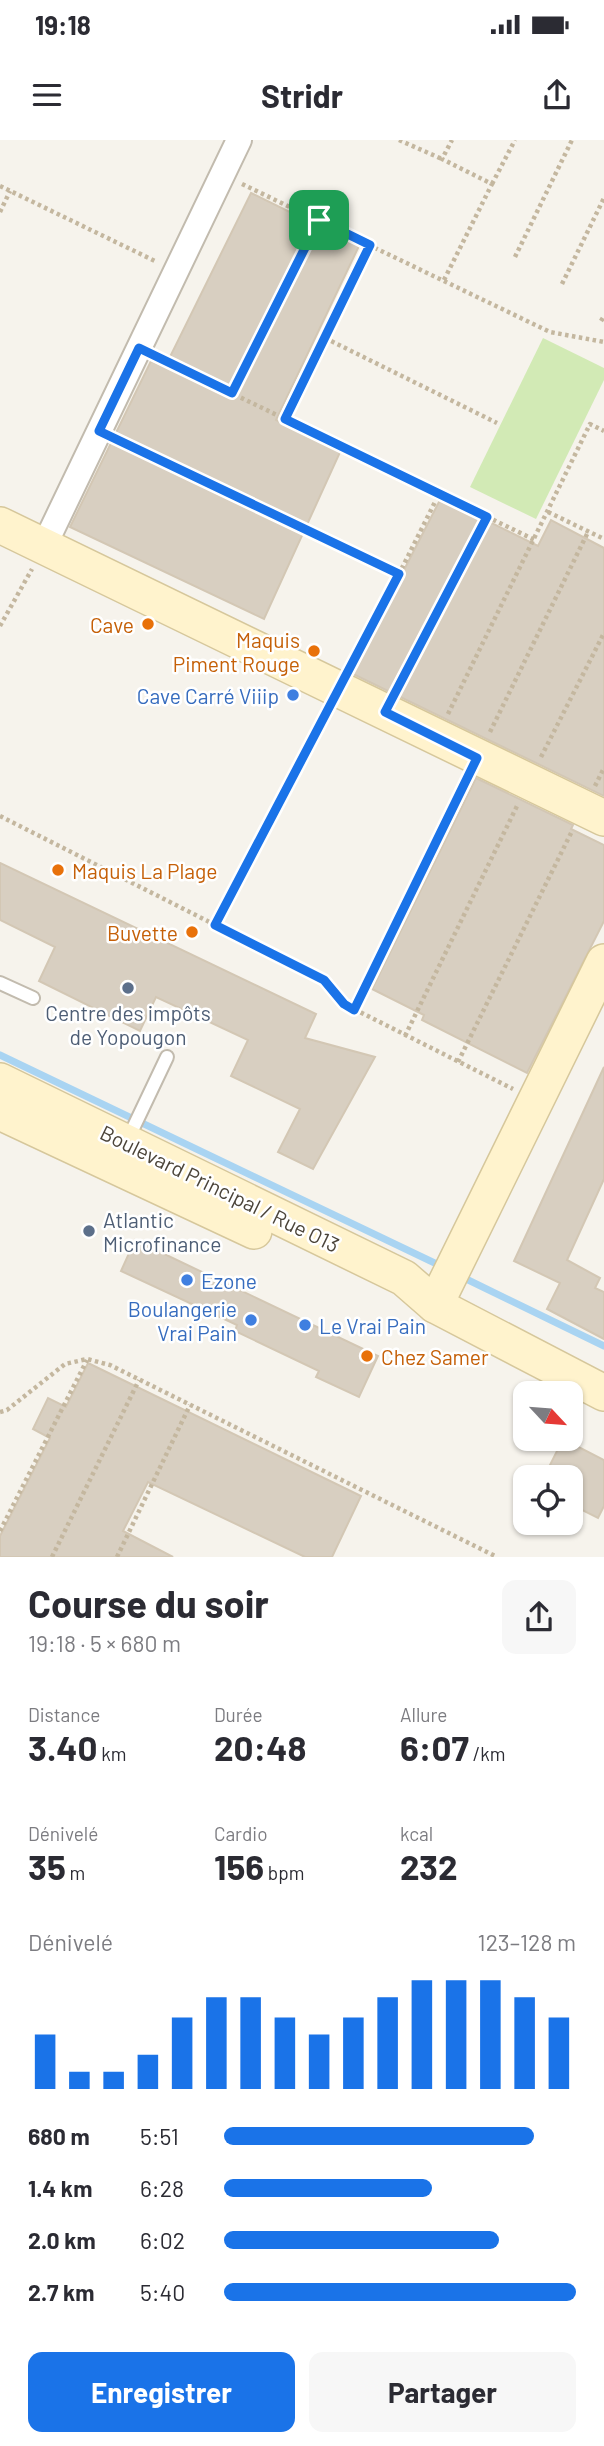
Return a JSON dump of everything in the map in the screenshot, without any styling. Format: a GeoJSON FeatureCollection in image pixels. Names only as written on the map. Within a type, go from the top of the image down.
{"type":"FeatureCollection","features":[{"type":"Feature","properties":{"kind":"main road"},"geometry":{"type":"LineString","coordinates":[[0,525],[594,813]]}},
{"type":"Feature","properties":{"kind":"main road"},"geometry":{"type":"LineString","coordinates":[[435,1305],[536,1101],[596,999],[604,962]]}},
{"type":"Feature","properties":{"kind":"main road","name":"Boulevard Principal / Rue O13"},"geometry":{"type":"LineString","coordinates":[[0,1081],[404,1278],[435,1305],[604,1392]]}},
{"type":"Feature","properties":{"kind":"main road","name":"Boulevard Principal / Rue O13"},"geometry":{"type":"LineString","coordinates":[[0,1112],[394,1297],[435,1305]]}},
{"type":"Feature","properties":{"kind":"street"},"geometry":{"type":"LineString","coordinates":[[44,546],[239,140]]}},
{"type":"Feature","properties":{"kind":"lane"},"geometry":{"type":"LineString","coordinates":[[0,983],[33,998]]}},
{"type":"Feature","properties":{"kind":"lane"},"geometry":{"type":"LineString","coordinates":[[126,1142],[167,1057]]}},
{"type":"Feature","properties":{"kind":"path"},"geometry":{"type":"LineString","coordinates":[[399,140],[492,184]]}},
{"type":"Feature","properties":{"kind":"path"},"geometry":{"type":"LineString","coordinates":[[442,159],[452,140]]}},
{"type":"Feature","properties":{"kind":"path"},"geometry":{"type":"LineString","coordinates":[[444,280],[515,140]]}},
{"type":"Feature","properties":{"kind":"path"},"geometry":{"type":"LineString","coordinates":[[515,257],[572,140]]}},
{"type":"Feature","properties":{"kind":"path"},"geometry":{"type":"LineString","coordinates":[[222,175],[550,331],[604,342]]}},
{"type":"Feature","properties":{"kind":"path"},"geometry":{"type":"LineString","coordinates":[[0,186],[176,271]]}},
{"type":"Feature","properties":{"kind":"path"},"geometry":{"type":"LineString","coordinates":[[0,212],[10,191]]}},
{"type":"Feature","properties":{"kind":"path"},"geometry":{"type":"LineString","coordinates":[[562,284],[604,198]]}},
{"type":"Feature","properties":{"kind":"path"},"geometry":{"type":"LineString","coordinates":[[232,393],[319,220]]}},
{"type":"Feature","properties":{"kind":"path"},"geometry":{"type":"LineString","coordinates":[[285,419],[370,245]]}},
{"type":"Feature","properties":{"kind":"path"},"geometry":{"type":"LineString","coordinates":[[325,338],[497,423]]}},
{"type":"Feature","properties":{"kind":"path"},"geometry":{"type":"LineString","coordinates":[[139,348],[535,540]]}},
{"type":"Feature","properties":{"kind":"path"},"geometry":{"type":"LineString","coordinates":[[435,738],[590,424],[604,431]]}},
{"type":"Feature","properties":{"kind":"path"},"geometry":{"type":"LineString","coordinates":[[99,431],[399,574]]}},
{"type":"Feature","properties":{"kind":"path"},"geometry":{"type":"LineString","coordinates":[[215,925],[439,494]]}},
{"type":"Feature","properties":{"kind":"path"},"geometry":{"type":"LineString","coordinates":[[548,512],[604,539]]}},
{"type":"Feature","properties":{"kind":"path"},"geometry":{"type":"LineString","coordinates":[[385,712],[487,517]]}},
{"type":"Feature","properties":{"kind":"path"},"geometry":{"type":"LineString","coordinates":[[354,1010],[588,532]]}},
{"type":"Feature","properties":{"kind":"path"},"geometry":{"type":"LineString","coordinates":[[0,626],[44,546]]}},
{"type":"Feature","properties":{"kind":"path"},"geometry":{"type":"LineString","coordinates":[[405,1036],[604,633]]}},
{"type":"Feature","properties":{"kind":"path"},"geometry":{"type":"LineString","coordinates":[[458,1062],[594,813]]}},
{"type":"Feature","properties":{"kind":"path"},"geometry":{"type":"LineString","coordinates":[[0,816],[324,980],[344,1004],[354,1010],[536,1101]]}},
{"type":"Feature","properties":{"kind":"path"},"geometry":{"type":"LineString","coordinates":[[0,1531],[87,1359]]}},
{"type":"Feature","properties":{"kind":"path"},"geometry":{"type":"LineString","coordinates":[[0,1412],[65,1364],[87,1359],[110,1364],[497,1557]]}},
{"type":"Feature","properties":{"kind":"path"},"geometry":{"type":"LineString","coordinates":[[52,1557],[139,1380]]}},
{"type":"Feature","properties":{"kind":"path"},"geometry":{"type":"LineString","coordinates":[[117,1557],[190,1405]]}},
{"type":"Feature","properties":{"kind":"green space"},"geometry":{"type":"Polygon","coordinates":[[[543,338],[604,368],[604,380],[536,519],[470,487],[543,338]]]}},
{"type":"Feature","properties":{"kind":"building"},"geometry":{"type":"Polygon","coordinates":[[[251,193],[359,246],[276,420],[341,450],[264,619],[70,527],[151,361],[165,367],[251,193]]]}},
{"type":"Feature","properties":{"kind":"building"},"geometry":{"type":"Polygon","coordinates":[[[441,498],[538,546],[551,520],[604,548],[604,796],[351,673],[441,498]]]}},
{"type":"Feature","properties":{"kind":"building"},"geometry":{"type":"Polygon","coordinates":[[[476,778],[573,825],[571,829],[604,845],[604,921],[527,1073],[422,1020],[424,1015],[372,989],[476,778]]]}},
{"type":"Feature","properties":{"kind":"building"},"geometry":{"type":"Polygon","coordinates":[[[0,863],[316,1014],[305,1038],[375,1057],[313,1169],[278,1152],[300,1109],[231,1076],[248,1040],[156,997],[140,1031],[39,981],[55,947],[0,920],[0,863]]]}},
{"type":"Feature","properties":{"kind":"building"},"geometry":{"type":"Polygon","coordinates":[[[604,1067],[604,1179],[567,1260],[600,1278],[595,1288],[604,1292],[604,1339],[547,1309],[560,1283],[514,1261],[604,1067]]]}},
{"type":"Feature","properties":{"kind":"building"},"geometry":{"type":"Polygon","coordinates":[[[135,1240],[378,1356],[359,1397],[316,1377],[319,1371],[235,1331],[237,1325],[121,1271],[135,1240]]]}},
{"type":"Feature","properties":{"kind":"building"},"geometry":{"type":"Polygon","coordinates":[[[88,1363],[361,1496],[332,1557],[305,1557],[148,1482],[123,1531],[173,1557],[0,1557],[0,1536],[50,1438],[33,1429],[48,1398],[66,1407],[88,1363]]]}},
{"type":"Feature","properties":{"kind":"building"},"geometry":{"type":"Polygon","coordinates":[[[583,1449],[604,1460],[604,1506],[598,1518],[583,1510],[583,1465],[550,1465],[557,1451],[583,1449]]]}},
{"type":"Feature","properties":{"kind":"waterway"},"geometry":{"type":"LineString","coordinates":[[0,1055],[443,1267]]}},
{"type":"Feature","properties":{"kind":"waterway"},"geometry":{"type":"LineString","coordinates":[[460,1276],[604,1346]]}},
{"type":"Feature","properties":{"kind":"place","name":"Cave"},"geometry":{"type":"Point","coordinates":[148,624]}},
{"type":"Feature","properties":{"kind":"place","name":"Maquis Piment Rouge"},"geometry":{"type":"Point","coordinates":[314,651]}},
{"type":"Feature","properties":{"kind":"place","name":"Cave Carré Viiip"},"geometry":{"type":"Point","coordinates":[293,695]}},
{"type":"Feature","properties":{"kind":"place","name":"Maquis La Plage"},"geometry":{"type":"Point","coordinates":[58,870]}},
{"type":"Feature","properties":{"kind":"place","name":"Buvette"},"geometry":{"type":"Point","coordinates":[192,932]}},
{"type":"Feature","properties":{"kind":"place","name":"Centre des impôts de Yopougon"},"geometry":{"type":"Point","coordinates":[128,988]}},
{"type":"Feature","properties":{"kind":"place","name":"Atlantic Microfinance"},"geometry":{"type":"Point","coordinates":[89,1231]}},
{"type":"Feature","properties":{"kind":"place","name":"Ezone"},"geometry":{"type":"Point","coordinates":[187,1280]}},
{"type":"Feature","properties":{"kind":"place","name":"Boulangerie Vrai Pain"},"geometry":{"type":"Point","coordinates":[251,1320]}},
{"type":"Feature","properties":{"kind":"place","name":"Le Vrai Pain"},"geometry":{"type":"Point","coordinates":[305,1325]}},
{"type":"Feature","properties":{"kind":"place","name":"Chez Samer"},"geometry":{"type":"Point","coordinates":[367,1356]}},
{"type":"Feature","properties":{"kind":"route"},"geometry":{"type":"LineString","coordinates":[[319,220],[370,245],[285,419],[487,517],[385,712],[477,758],[354,1010],[344,1004],[324,980],[215,925],[399,574],[99,431],[139,348],[232,393],[319,220]]}}]}
